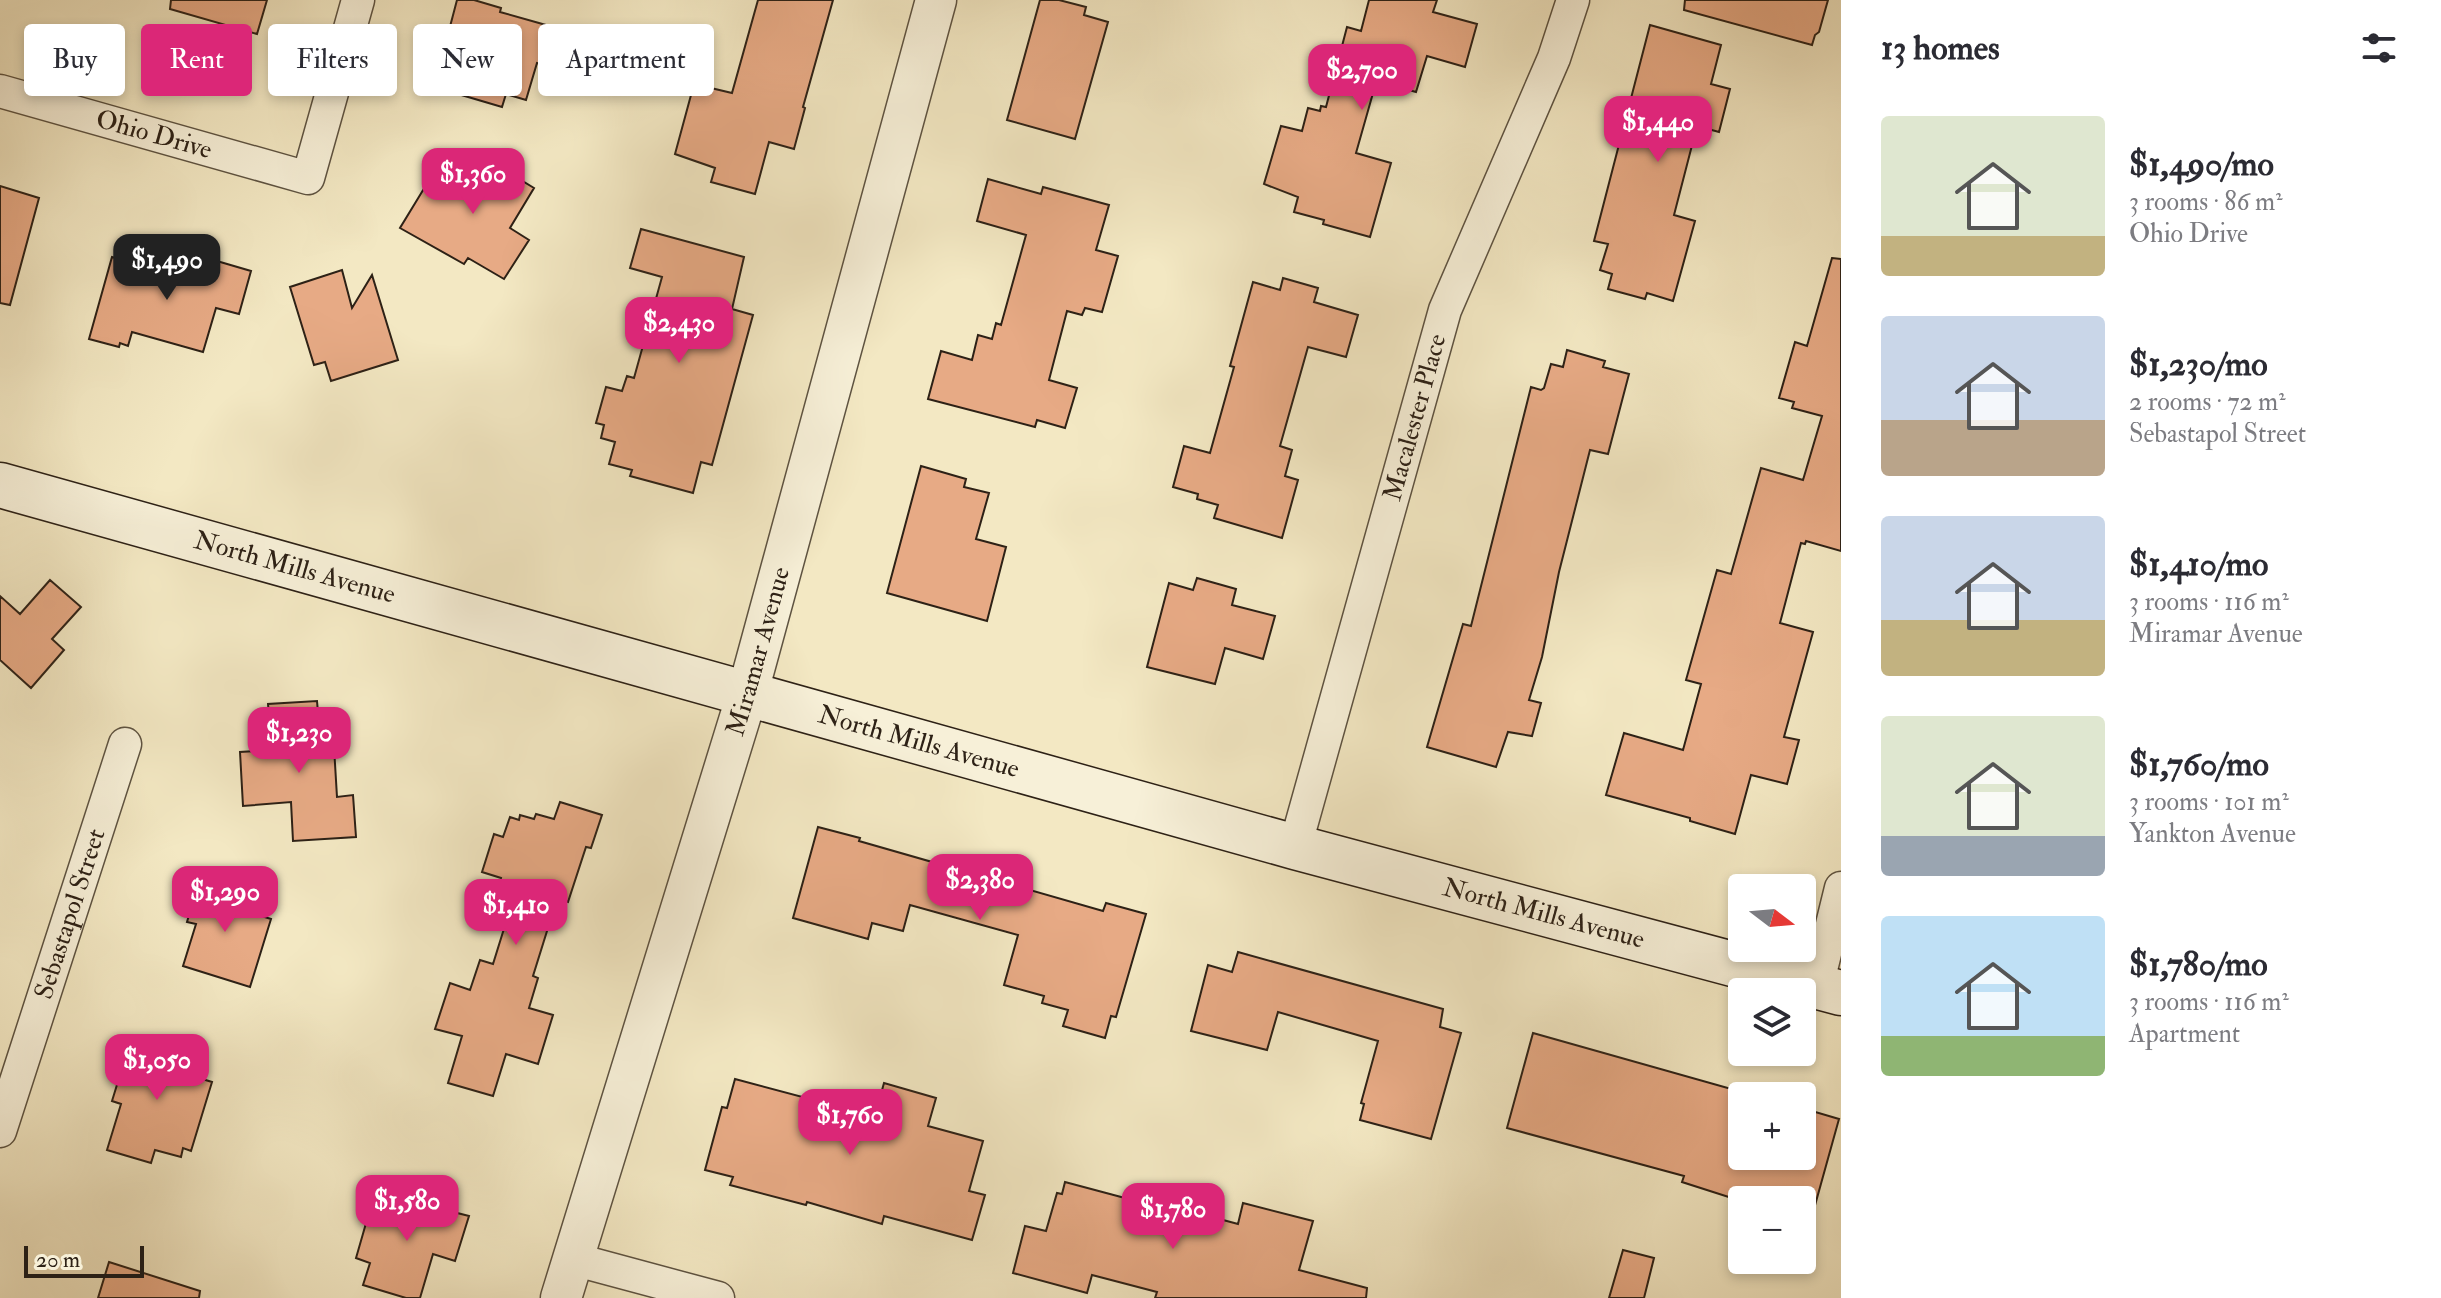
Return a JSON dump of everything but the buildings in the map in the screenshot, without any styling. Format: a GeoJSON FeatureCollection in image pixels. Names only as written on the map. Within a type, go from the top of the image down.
{"type":"FeatureCollection","features":[{"type":"Feature","properties":{"kind":"main road","name":"North Mills Avenue"},"geometry":{"type":"LineString","coordinates":[[0,485],[1295,847],[1829,989]]}},
{"type":"Feature","properties":{"kind":"street","name":"Ohio Drive"},"geometry":{"type":"LineString","coordinates":[[0,91],[308,178],[358,0]]}},
{"type":"Feature","properties":{"kind":"street","name":"Miramar Avenue"},"geometry":{"type":"LineString","coordinates":[[561,1298],[747,695],[936,0]]}},
{"type":"Feature","properties":{"kind":"street","name":"Macalester Place"},"geometry":{"type":"LineString","coordinates":[[1295,847],[1445,310],[1554,58],[1573,0]]}},
{"type":"Feature","properties":{"kind":"street","name":"Sebastapol Street"},"geometry":{"type":"LineString","coordinates":[[0,1131],[125,744]]}},
{"type":"Feature","properties":{"kind":"street"},"geometry":{"type":"LineString","coordinates":[[1829,989],[1841,888]]}},
{"type":"Feature","properties":{"kind":"street"},"geometry":{"type":"LineString","coordinates":[[573,1259],[718,1298]]}}]}
